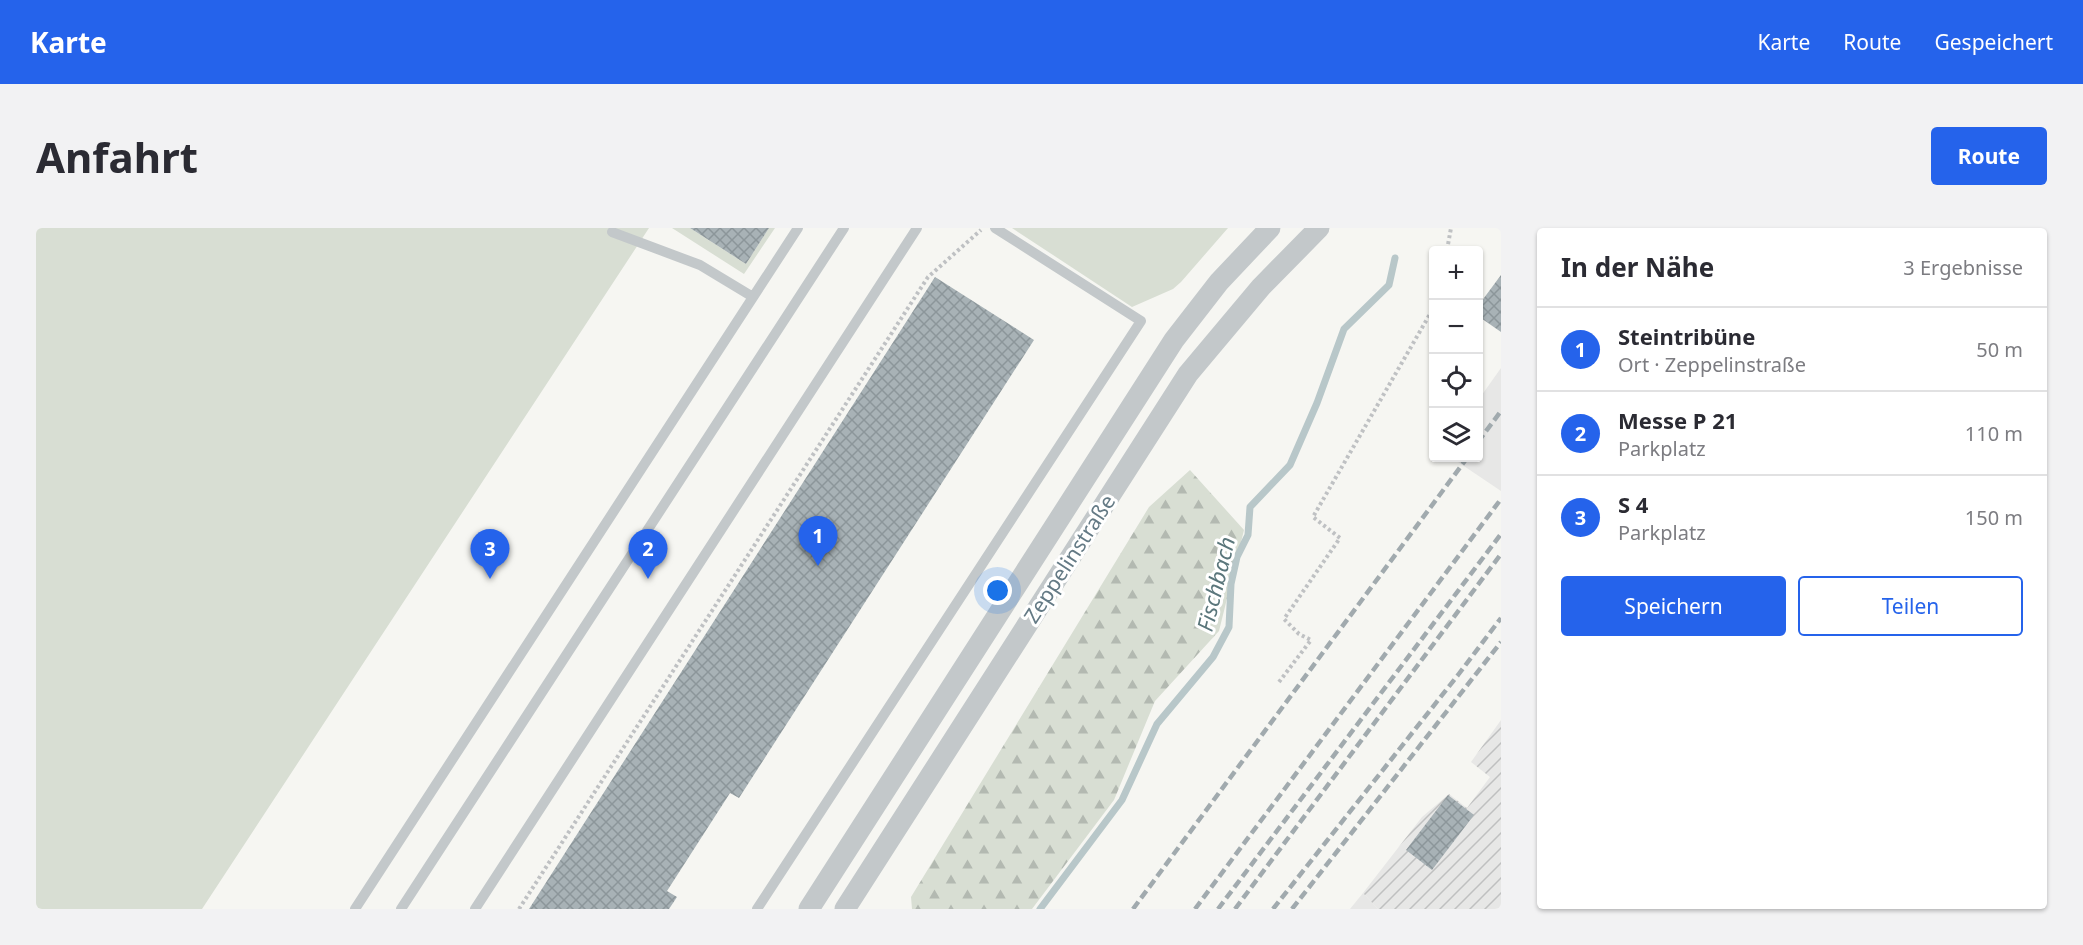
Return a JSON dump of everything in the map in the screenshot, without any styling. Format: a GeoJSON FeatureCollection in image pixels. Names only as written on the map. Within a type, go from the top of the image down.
{"type":"FeatureCollection","features":[{"type":"Feature","properties":{"kind":"street","name":"Zeppelinstraße"},"geometry":{"type":"LineString","coordinates":[[809,909],[1174,340],[1219,282],[1270,228]]}},
{"type":"Feature","properties":{"kind":"street","name":"Zeppelinstraße"},"geometry":{"type":"LineString","coordinates":[[845,909],[1188,374],[1261,287],[1319,228]]}},
{"type":"Feature","properties":{"kind":"lane"},"geometry":{"type":"LineString","coordinates":[[355,909],[798,228]]}},
{"type":"Feature","properties":{"kind":"lane"},"geometry":{"type":"LineString","coordinates":[[401,909],[844,228]]}},
{"type":"Feature","properties":{"kind":"lane"},"geometry":{"type":"LineString","coordinates":[[475,909],[916,228]]}},
{"type":"Feature","properties":{"kind":"lane"},"geometry":{"type":"LineString","coordinates":[[757,909],[1141,321],[995,228]]}},
{"type":"Feature","properties":{"kind":"lane"},"geometry":{"type":"LineString","coordinates":[[612,232],[700,265],[753,297]]}},
{"type":"Feature","properties":{"kind":"path"},"geometry":{"type":"LineString","coordinates":[[519,909],[928,277],[983,228]]}},
{"type":"Feature","properties":{"kind":"path"},"geometry":{"type":"LineString","coordinates":[[1448,246],[1450,228]]}},
{"type":"Feature","properties":{"kind":"path"},"geometry":{"type":"LineString","coordinates":[[1279,682],[1311,640],[1299,634],[1284,619],[1340,538],[1313,517],[1429,316]]}},
{"type":"Feature","properties":{"kind":"shaded area"},"geometry":{"type":"Polygon","coordinates":[[[1501,368],[1501,491],[1458,462],[1483,462],[1483,393],[1501,368]]]}},
{"type":"Feature","properties":{"kind":"shaded area"},"geometry":{"type":"Polygon","coordinates":[[[1501,720],[1501,909],[1378,909],[1363,893],[1422,817],[1449,794],[1467,808],[1490,777],[1471,762],[1501,720]]]}},
{"type":"Feature","properties":{"kind":"shaded area"},"geometry":{"type":"Polygon","coordinates":[[[1363,893],[1378,909],[1350,909],[1363,893]]]}},
{"type":"Feature","properties":{"kind":"green space"},"geometry":{"type":"Polygon","coordinates":[[[36,228],[649,228],[202,909],[36,909],[36,228]]]}},
{"type":"Feature","properties":{"kind":"green space"},"geometry":{"type":"Polygon","coordinates":[[[672,228],[690,228],[746,264],[769,228],[775,228],[744,274],[672,228]]]}},
{"type":"Feature","properties":{"kind":"green space"},"geometry":{"type":"Polygon","coordinates":[[[1012,228],[1228,228],[1173,289],[1132,307],[1012,228]]]}},
{"type":"Feature","properties":{"kind":"green space"},"geometry":{"type":"Polygon","coordinates":[[[1190,470],[1244,530],[1219,631],[1155,701],[1114,800],[1032,909],[912,909],[911,897],[1149,507],[1190,470]]]}},
{"type":"Feature","properties":{"kind":"building"},"geometry":{"type":"Polygon","coordinates":[[[690,228],[769,228],[746,264],[690,228]]]}},
{"type":"Feature","properties":{"kind":"building"},"geometry":{"type":"Polygon","coordinates":[[[1501,275],[1501,332],[1483,319],[1483,299],[1501,275]]]}},
{"type":"Feature","properties":{"kind":"building"},"geometry":{"type":"Polygon","coordinates":[[[935,277],[1034,340],[739,798],[730,793],[667,891],[677,897],[669,909],[529,909],[935,277]]]}},
{"type":"Feature","properties":{"kind":"building"},"geometry":{"type":"Polygon","coordinates":[[[1448,795],[1474,815],[1432,870],[1406,850],[1448,795]]]}},
{"type":"Feature","properties":{"kind":"waterway","name":"Fischbach"},"geometry":{"type":"LineString","coordinates":[[1040,909],[1122,800],[1157,724],[1213,657],[1229,627],[1231,584],[1237,557],[1248,535],[1250,507],[1290,465],[1317,403],[1344,329],[1389,285],[1395,258]]}},
{"type":"Feature","properties":{"kind":"railway"},"geometry":{"type":"LineString","coordinates":[[1483,435],[1501,411]]}},
{"type":"Feature","properties":{"kind":"railway"},"geometry":{"type":"LineString","coordinates":[[1133,909],[1464,462]]}},
{"type":"Feature","properties":{"kind":"railway"},"geometry":{"type":"LineString","coordinates":[[1195,909],[1501,499]]}},
{"type":"Feature","properties":{"kind":"railway"},"geometry":{"type":"LineString","coordinates":[[1218,909],[1501,534]]}},
{"type":"Feature","properties":{"kind":"railway"},"geometry":{"type":"LineString","coordinates":[[1235,909],[1501,554]]}},
{"type":"Feature","properties":{"kind":"railway"},"geometry":{"type":"LineString","coordinates":[[1273,909],[1501,618]]}},
{"type":"Feature","properties":{"kind":"railway"},"geometry":{"type":"LineString","coordinates":[[1292,909],[1501,642]]}},
{"type":"Feature","properties":{"kind":"place","name":"Steintribüne"},"geometry":{"type":"Point","coordinates":[818,566]}},
{"type":"Feature","properties":{"kind":"place","name":"S 4"},"geometry":{"type":"Point","coordinates":[490,579]}},
{"type":"Feature","properties":{"kind":"place","name":"Messe P 21"},"geometry":{"type":"Point","coordinates":[648,579]}}]}
